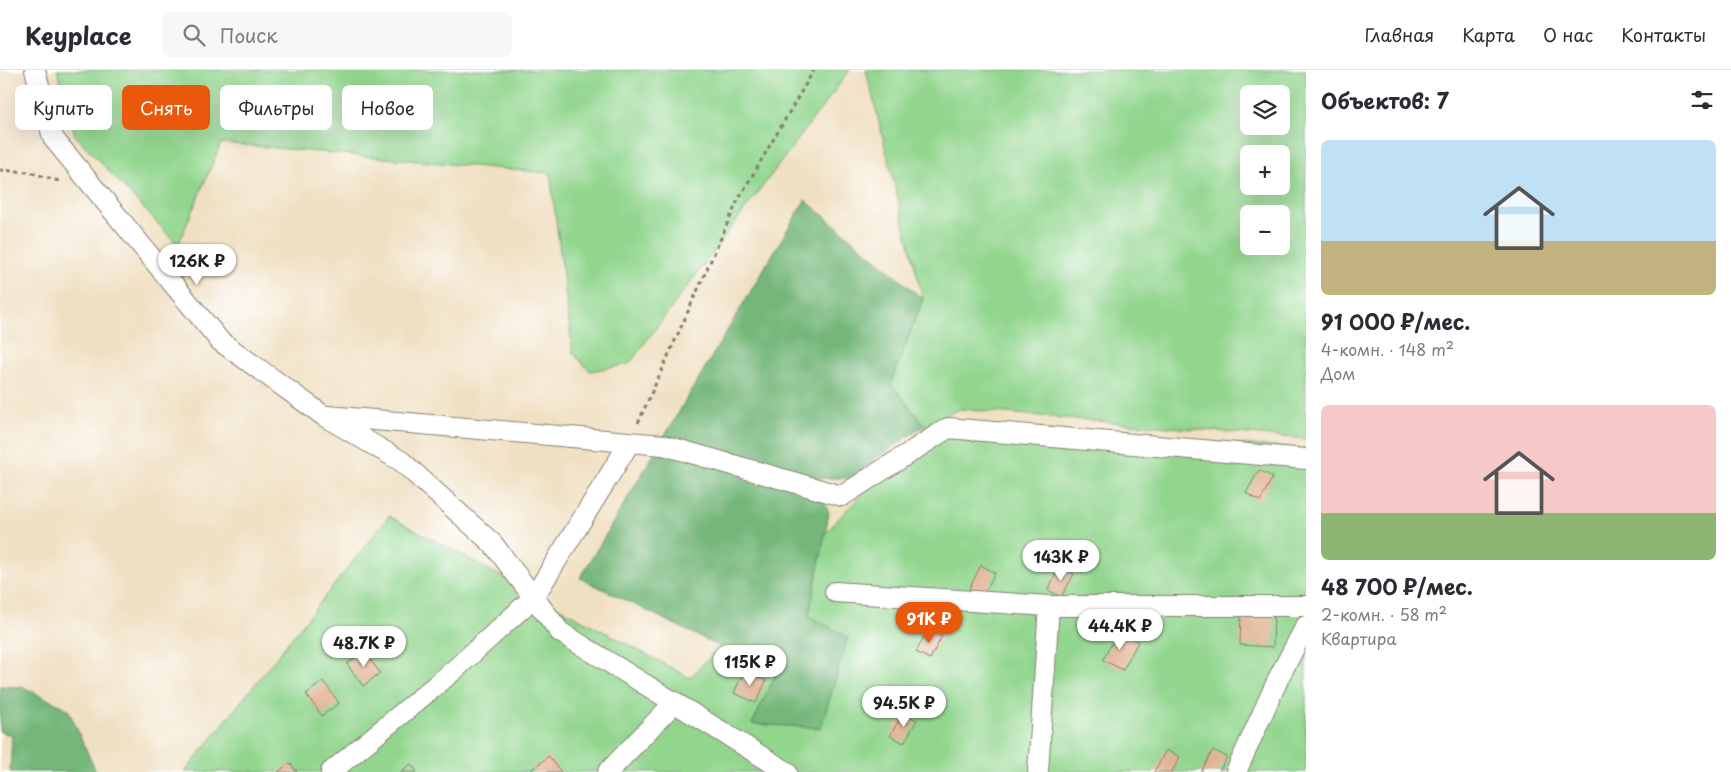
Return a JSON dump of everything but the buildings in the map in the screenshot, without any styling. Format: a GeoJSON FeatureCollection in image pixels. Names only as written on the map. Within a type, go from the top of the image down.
{"type":"FeatureCollection","features":[{"type":"Feature","properties":{"kind":"street"},"geometry":{"type":"LineString","coordinates":[[35,70],[53,138],[220,341],[324,416],[401,461],[493,544],[560,632],[788,772]]}},
{"type":"Feature","properties":{"kind":"street"},"geometry":{"type":"LineString","coordinates":[[324,416],[663,444],[842,496],[948,428],[1306,459]]}},
{"type":"Feature","properties":{"kind":"street"},"geometry":{"type":"LineString","coordinates":[[331,772],[453,671],[534,597],[630,442]]}},
{"type":"Feature","properties":{"kind":"street"},"geometry":{"type":"LineString","coordinates":[[835,592],[1049,606],[1306,606]]}},
{"type":"Feature","properties":{"kind":"street"},"geometry":{"type":"LineString","coordinates":[[1038,772],[1049,606]]}},
{"type":"Feature","properties":{"kind":"street"},"geometry":{"type":"LineString","coordinates":[[1236,772],[1280,675],[1306,626]]}},
{"type":"Feature","properties":{"kind":"street"},"geometry":{"type":"LineString","coordinates":[[608,772],[675,702]]}},
{"type":"Feature","properties":{"kind":"path"},"geometry":{"type":"LineString","coordinates":[[630,442],[738,200],[814,70]]}},
{"type":"Feature","properties":{"kind":"path"},"geometry":{"type":"LineString","coordinates":[[0,170],[29,172],[64,183]]}},
{"type":"Feature","properties":{"kind":"green space"},"geometry":{"type":"Polygon","coordinates":[[[57,70],[850,70],[629,364],[590,371],[573,353],[550,173],[221,143],[178,245],[75,135],[74,130],[112,130],[112,85],[61,85],[57,70]]]}},
{"type":"Feature","properties":{"kind":"green space"},"geometry":{"type":"Polygon","coordinates":[[[866,70],[1306,70],[1306,439],[960,409],[929,423],[1306,449],[1306,772],[185,772],[389,516],[690,678],[927,424],[924,425],[891,383],[923,299],[866,70]]]}},
{"type":"Feature","properties":{"kind":"green space"},"geometry":{"type":"Polygon","coordinates":[[[805,200],[923,299],[891,383],[924,425],[850,478],[815,478],[829,513],[809,616],[848,637],[821,728],[752,724],[776,674],[580,578],[805,200]]]}},
{"type":"Feature","properties":{"kind":"green space"},"geometry":{"type":"Polygon","coordinates":[[[0,686],[23,687],[68,709],[96,772],[10,772],[12,735],[0,732],[0,686]]]}}]}
